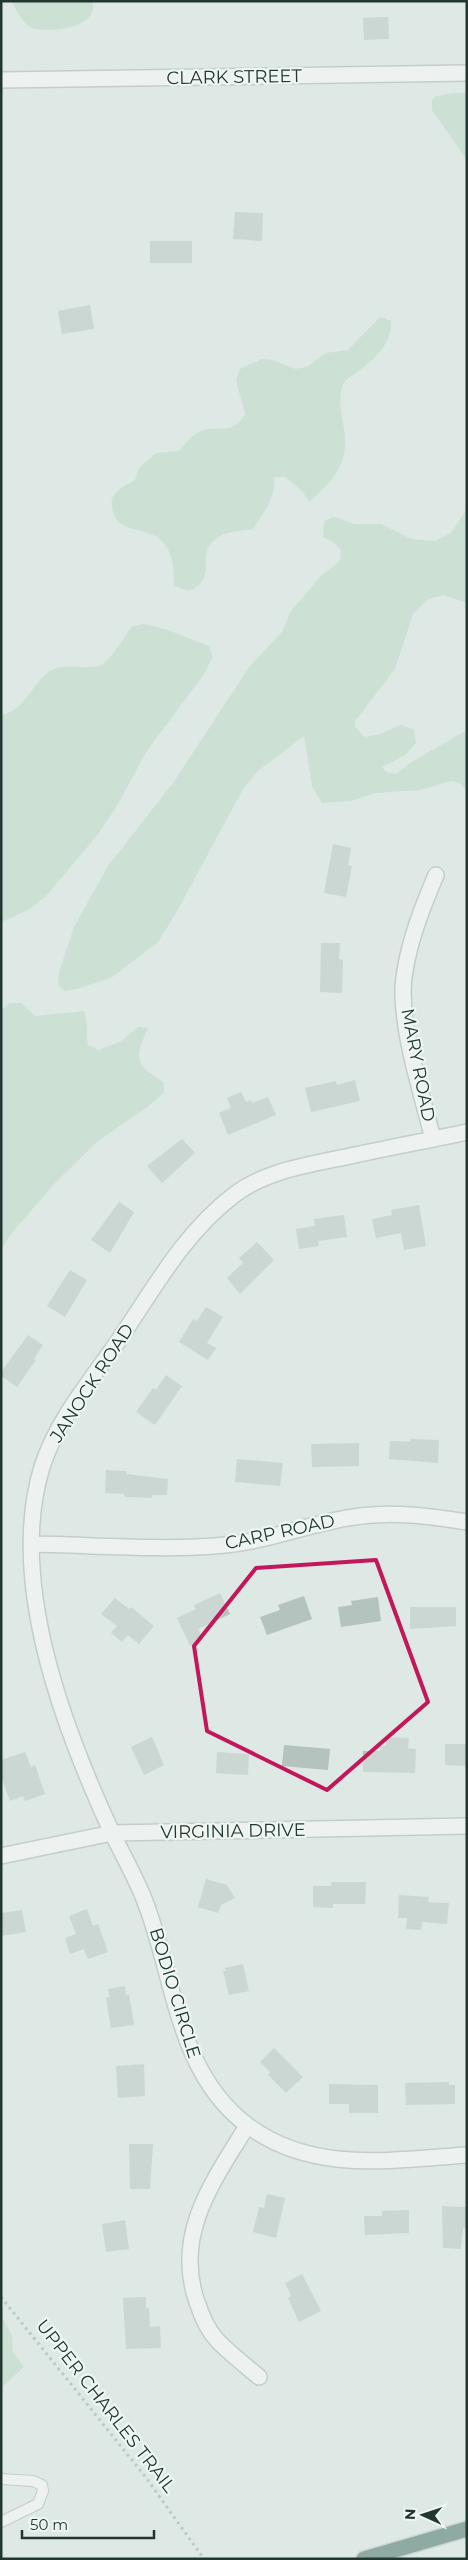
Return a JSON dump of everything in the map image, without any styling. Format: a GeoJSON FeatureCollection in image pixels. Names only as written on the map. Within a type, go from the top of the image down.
{"type":"FeatureCollection","features":[{"type":"Feature","properties":{"kind":"highway"},"geometry":{"type":"LineString","coordinates":[[364,2559],[467,2529]]}},
{"type":"Feature","properties":{"kind":"street","name":"CLARK STREET"},"geometry":{"type":"LineString","coordinates":[[1,80],[467,73]]}},
{"type":"Feature","properties":{"kind":"street","name":"MARY ROAD"},"geometry":{"type":"LineString","coordinates":[[433,1139],[407,1025],[404,979],[419,916],[436,875]]}},
{"type":"Feature","properties":{"kind":"street","name":"JANOCK ROAD"},"geometry":{"type":"LineString","coordinates":[[112,1833],[69,1728],[48,1660],[36,1605],[32,1544],[37,1487],[52,1444],[69,1413],[183,1246],[211,1215],[241,1190],[280,1172],[467,1132]]}},
{"type":"Feature","properties":{"kind":"street","name":"CARP ROAD"},"geometry":{"type":"LineString","coordinates":[[32,1544],[224,1545],[288,1534],[352,1517],[377,1514],[423,1515],[467,1522]]}},
{"type":"Feature","properties":{"kind":"street","name":"VIRGINIA DRIVE"},"geometry":{"type":"LineString","coordinates":[[1,1856],[112,1833],[467,1826]]}},
{"type":"Feature","properties":{"kind":"street","name":"BODIO CIRCLE"},"geometry":{"type":"LineString","coordinates":[[112,1833],[150,1916],[187,2043],[200,2072],[222,2103],[247,2126],[276,2143],[305,2153],[336,2160],[369,2162],[467,2155]]}},
{"type":"Feature","properties":{"kind":"street"},"geometry":{"type":"LineString","coordinates":[[247,2126],[208,2190],[198,2213],[189,2266],[194,2293],[202,2316],[215,2338],[259,2378]]}},
{"type":"Feature","properties":{"kind":"lane"},"geometry":{"type":"LineString","coordinates":[[1,2479],[33,2481],[42,2484],[44,2491],[38,2504],[1,2522]]}},
{"type":"Feature","properties":{"kind":"path","name":"UPPER CHARLES TRAIL"},"geometry":{"type":"LineString","coordinates":[[1,2297],[139,2468],[204,2559]]}},
{"type":"Feature","properties":{"kind":"highlighted area"},"geometry":{"type":"Polygon","coordinates":[[[376,1560],[428,1702],[327,1790],[207,1731],[194,1646],[256,1568],[376,1560]]]}},
{"type":"Feature","properties":{"kind":"green space"},"geometry":{"type":"Polygon","coordinates":[[[11,1],[92,1],[93,10],[89,17],[81,23],[70,27],[47,30],[37,29],[30,27],[24,22],[11,1]]]}},
{"type":"Feature","properties":{"kind":"green space"},"geometry":{"type":"Polygon","coordinates":[[[467,93],[467,160],[432,110],[432,100],[437,96],[467,93]]]}},
{"type":"Feature","properties":{"kind":"green space"},"geometry":{"type":"Polygon","coordinates":[[[380,317],[391,321],[391,330],[385,344],[381,351],[344,383],[341,390],[340,404],[345,448],[343,458],[334,476],[309,502],[303,492],[286,477],[274,477],[271,498],[253,529],[231,532],[218,537],[207,551],[205,572],[203,579],[198,585],[189,591],[174,586],[173,563],[167,547],[157,537],[133,529],[120,522],[115,516],[112,507],[115,493],[135,480],[139,468],[156,453],[179,451],[191,438],[203,430],[229,428],[240,422],[245,414],[236,380],[240,369],[262,359],[273,360],[295,369],[307,367],[326,353],[348,350],[380,317]]]}},
{"type":"Feature","properties":{"kind":"green space"},"geometry":{"type":"Polygon","coordinates":[[[467,509],[467,603],[443,595],[428,599],[413,614],[395,669],[355,721],[355,727],[365,737],[380,734],[401,725],[414,730],[416,743],[405,755],[382,767],[386,772],[396,774],[410,763],[467,730],[467,791],[459,783],[451,781],[420,790],[375,793],[351,801],[322,803],[312,786],[304,736],[258,771],[243,789],[176,913],[158,942],[111,978],[65,991],[58,985],[59,972],[74,927],[108,866],[173,783],[250,666],[282,632],[291,611],[322,575],[340,561],[341,550],[333,542],[323,537],[324,521],[334,517],[355,524],[381,524],[411,539],[435,541],[451,533],[467,509]]]}},
{"type":"Feature","properties":{"kind":"green space"},"geometry":{"type":"Polygon","coordinates":[[[144,624],[165,629],[209,646],[213,657],[202,677],[146,752],[118,804],[99,833],[46,896],[28,910],[1,922],[1,714],[8,713],[21,704],[49,672],[63,667],[92,667],[104,663],[116,650],[132,626],[144,624]]]}},
{"type":"Feature","properties":{"kind":"green space"},"geometry":{"type":"Polygon","coordinates":[[[10,1003],[21,1003],[35,1016],[84,1011],[88,1045],[98,1050],[120,1042],[138,1027],[148,1028],[140,1047],[140,1060],[147,1071],[164,1082],[164,1093],[146,1108],[98,1141],[56,1182],[10,1235],[1,1251],[1,1010],[10,1003]]]}},
{"type":"Feature","properties":{"kind":"green space"},"geometry":{"type":"Polygon","coordinates":[[[1,2315],[12,2336],[13,2352],[24,2367],[1,2388],[1,2315]]]}},
{"type":"Feature","properties":{"kind":"building"},"geometry":{"type":"Polygon","coordinates":[[[388,17],[389,39],[364,40],[363,18],[388,17]]]}},
{"type":"Feature","properties":{"kind":"building"},"geometry":{"type":"Polygon","coordinates":[[[235,212],[263,213],[262,241],[233,239],[235,212]]]}},
{"type":"Feature","properties":{"kind":"building"},"geometry":{"type":"Polygon","coordinates":[[[150,241],[192,241],[192,263],[150,263],[150,241]]]}},
{"type":"Feature","properties":{"kind":"building"},"geometry":{"type":"Polygon","coordinates":[[[90,305],[94,329],[62,334],[58,311],[90,305]]]}},
{"type":"Feature","properties":{"kind":"building"},"geometry":{"type":"Polygon","coordinates":[[[333,844],[351,848],[348,865],[352,866],[346,897],[324,893],[333,844]]]}},
{"type":"Feature","properties":{"kind":"building"},"geometry":{"type":"Polygon","coordinates":[[[321,943],[340,943],[339,959],[343,960],[342,993],[320,992],[321,943]]]}},
{"type":"Feature","properties":{"kind":"building"},"geometry":{"type":"Polygon","coordinates":[[[355,1080],[360,1101],[311,1112],[305,1088],[336,1081],[337,1085],[355,1080]]]}},
{"type":"Feature","properties":{"kind":"building"},"geometry":{"type":"Polygon","coordinates":[[[241,1092],[246,1102],[251,1100],[252,1103],[268,1097],[276,1115],[228,1135],[219,1113],[231,1108],[227,1098],[241,1092]]]}},
{"type":"Feature","properties":{"kind":"building"},"geometry":{"type":"Polygon","coordinates":[[[182,1139],[195,1153],[162,1183],[147,1166],[182,1139]]]}},
{"type":"Feature","properties":{"kind":"building"},"geometry":{"type":"Polygon","coordinates":[[[119,1202],[134,1212],[110,1253],[91,1240],[119,1202]]]}},
{"type":"Feature","properties":{"kind":"building"},"geometry":{"type":"Polygon","coordinates":[[[419,1205],[426,1246],[404,1250],[401,1233],[376,1238],[372,1219],[392,1215],[391,1210],[419,1205]]]}},
{"type":"Feature","properties":{"kind":"building"},"geometry":{"type":"Polygon","coordinates":[[[344,1215],[347,1237],[318,1241],[319,1246],[299,1249],[296,1229],[315,1226],[314,1219],[344,1215]]]}},
{"type":"Feature","properties":{"kind":"building"},"geometry":{"type":"Polygon","coordinates":[[[257,1242],[274,1260],[240,1294],[227,1278],[243,1263],[239,1258],[257,1242]]]}},
{"type":"Feature","properties":{"kind":"building"},"geometry":{"type":"Polygon","coordinates":[[[70,1270],[87,1280],[65,1317],[47,1306],[70,1270]]]}},
{"type":"Feature","properties":{"kind":"building"},"geometry":{"type":"Polygon","coordinates":[[[206,1307],[223,1317],[207,1343],[216,1348],[208,1360],[179,1342],[193,1319],[197,1321],[206,1307]]]}},
{"type":"Feature","properties":{"kind":"building"},"geometry":{"type":"Polygon","coordinates":[[[28,1335],[43,1345],[34,1359],[36,1360],[17,1387],[1,1376],[1,1372],[28,1335]]]}},
{"type":"Feature","properties":{"kind":"building"},"geometry":{"type":"Polygon","coordinates":[[[166,1375],[182,1386],[155,1425],[136,1412],[153,1388],[156,1390],[166,1375]]]}},
{"type":"Feature","properties":{"kind":"building"},"geometry":{"type":"Polygon","coordinates":[[[410,1439],[439,1440],[438,1463],[389,1459],[390,1441],[410,1442],[410,1439]]]}},
{"type":"Feature","properties":{"kind":"building"},"geometry":{"type":"Polygon","coordinates":[[[359,1443],[359,1466],[312,1467],[311,1444],[359,1443]]]}},
{"type":"Feature","properties":{"kind":"building"},"geometry":{"type":"Polygon","coordinates":[[[237,1459],[283,1463],[280,1486],[235,1482],[237,1459]]]}},
{"type":"Feature","properties":{"kind":"building"},"geometry":{"type":"Polygon","coordinates":[[[106,1470],[126,1471],[126,1474],[168,1479],[167,1495],[152,1495],[152,1498],[125,1497],[124,1494],[105,1493],[106,1470]]]}},
{"type":"Feature","properties":{"kind":"building"},"geometry":{"type":"Polygon","coordinates":[[[220,1593],[230,1614],[198,1629],[203,1639],[190,1646],[177,1618],[196,1609],[194,1605],[220,1593]]]}},
{"type":"Feature","properties":{"kind":"building"},"geometry":{"type":"Polygon","coordinates":[[[304,1596],[312,1619],[267,1635],[260,1617],[280,1610],[278,1605],[304,1596]]]}},
{"type":"Feature","properties":{"kind":"building"},"geometry":{"type":"Polygon","coordinates":[[[378,1597],[381,1621],[341,1627],[338,1607],[352,1605],[351,1601],[378,1597]]]}},
{"type":"Feature","properties":{"kind":"building"},"geometry":{"type":"Polygon","coordinates":[[[115,1598],[129,1609],[131,1607],[154,1626],[139,1644],[128,1635],[122,1642],[111,1633],[117,1626],[101,1614],[115,1598]]]}},
{"type":"Feature","properties":{"kind":"building"},"geometry":{"type":"Polygon","coordinates":[[[410,1607],[456,1607],[456,1626],[410,1629],[410,1607]]]}},
{"type":"Feature","properties":{"kind":"building"},"geometry":{"type":"Polygon","coordinates":[[[152,1737],[164,1765],[144,1775],[131,1747],[152,1737]]]}},
{"type":"Feature","properties":{"kind":"building"},"geometry":{"type":"Polygon","coordinates":[[[386,1737],[409,1738],[408,1748],[416,1749],[415,1773],[363,1772],[363,1751],[380,1751],[380,1746],[386,1746],[386,1737]]]}},
{"type":"Feature","properties":{"kind":"building"},"geometry":{"type":"Polygon","coordinates":[[[445,1744],[467,1744],[467,1766],[445,1765],[445,1744]]]}},
{"type":"Feature","properties":{"kind":"building"},"geometry":{"type":"Polygon","coordinates":[[[284,1745],[330,1749],[328,1770],[282,1766],[284,1745]]]}},
{"type":"Feature","properties":{"kind":"building"},"geometry":{"type":"Polygon","coordinates":[[[25,1752],[31,1767],[35,1765],[45,1794],[25,1801],[23,1796],[10,1801],[1,1777],[1,1760],[25,1752]]]}},
{"type":"Feature","properties":{"kind":"building"},"geometry":{"type":"Polygon","coordinates":[[[217,1752],[249,1754],[248,1775],[216,1773],[217,1752]]]}},
{"type":"Feature","properties":{"kind":"building"},"geometry":{"type":"Polygon","coordinates":[[[206,1879],[227,1885],[235,1898],[221,1905],[218,1913],[198,1907],[206,1879]]]}},
{"type":"Feature","properties":{"kind":"building"},"geometry":{"type":"Polygon","coordinates":[[[332,1882],[366,1882],[365,1904],[333,1904],[333,1908],[313,1907],[313,1886],[331,1886],[332,1882]]]}},
{"type":"Feature","properties":{"kind":"building"},"geometry":{"type":"Polygon","coordinates":[[[399,1895],[429,1897],[428,1902],[449,1903],[447,1924],[422,1922],[421,1930],[406,1929],[407,1918],[398,1918],[399,1895]]]}},
{"type":"Feature","properties":{"kind":"building"},"geometry":{"type":"Polygon","coordinates":[[[87,1909],[93,1926],[98,1924],[108,1952],[88,1959],[84,1949],[70,1954],[65,1938],[76,1934],[69,1916],[87,1909]]]}},
{"type":"Feature","properties":{"kind":"building"},"geometry":{"type":"Polygon","coordinates":[[[22,1910],[26,1932],[1,1936],[1,1913],[22,1910]]]}},
{"type":"Feature","properties":{"kind":"building"},"geometry":{"type":"Polygon","coordinates":[[[243,1964],[249,1991],[229,1995],[223,1971],[226,1971],[225,1968],[243,1964]]]}},
{"type":"Feature","properties":{"kind":"building"},"geometry":{"type":"Polygon","coordinates":[[[125,1986],[126,1995],[129,1994],[134,2025],[111,2028],[106,1998],[110,1997],[108,1989],[125,1986]]]}},
{"type":"Feature","properties":{"kind":"building"},"geometry":{"type":"Polygon","coordinates":[[[274,2048],[303,2077],[286,2093],[268,2075],[270,2072],[260,2062],[274,2048]]]}},
{"type":"Feature","properties":{"kind":"building"},"geometry":{"type":"Polygon","coordinates":[[[144,2064],[145,2096],[118,2098],[116,2066],[144,2064]]]}},
{"type":"Feature","properties":{"kind":"building"},"geometry":{"type":"Polygon","coordinates":[[[449,2082],[449,2085],[455,2085],[455,2104],[406,2105],[405,2083],[449,2082]]]}},
{"type":"Feature","properties":{"kind":"building"},"geometry":{"type":"Polygon","coordinates":[[[329,2084],[378,2085],[378,2113],[349,2113],[349,2104],[329,2104],[329,2084]]]}},
{"type":"Feature","properties":{"kind":"building"},"geometry":{"type":"Polygon","coordinates":[[[129,2144],[153,2144],[150,2189],[130,2189],[129,2144]]]}},
{"type":"Feature","properties":{"kind":"building"},"geometry":{"type":"Polygon","coordinates":[[[267,2194],[285,2198],[276,2238],[253,2232],[259,2207],[264,2208],[267,2194]]]}},
{"type":"Feature","properties":{"kind":"building"},"geometry":{"type":"Polygon","coordinates":[[[442,2206],[467,2207],[467,2228],[463,2228],[461,2249],[443,2248],[442,2206]]]}},
{"type":"Feature","properties":{"kind":"building"},"geometry":{"type":"Polygon","coordinates":[[[409,2210],[409,2233],[365,2235],[364,2216],[382,2216],[382,2211],[409,2210]]]}},
{"type":"Feature","properties":{"kind":"building"},"geometry":{"type":"Polygon","coordinates":[[[125,2220],[129,2249],[106,2252],[102,2224],[125,2220]]]}},
{"type":"Feature","properties":{"kind":"building"},"geometry":{"type":"Polygon","coordinates":[[[302,2274],[321,2311],[299,2322],[288,2298],[291,2296],[285,2283],[302,2274]]]}},
{"type":"Feature","properties":{"kind":"building"},"geometry":{"type":"Polygon","coordinates":[[[146,2297],[146,2308],[149,2308],[150,2327],[160,2326],[161,2348],[126,2349],[123,2298],[146,2297]]]}}]}
